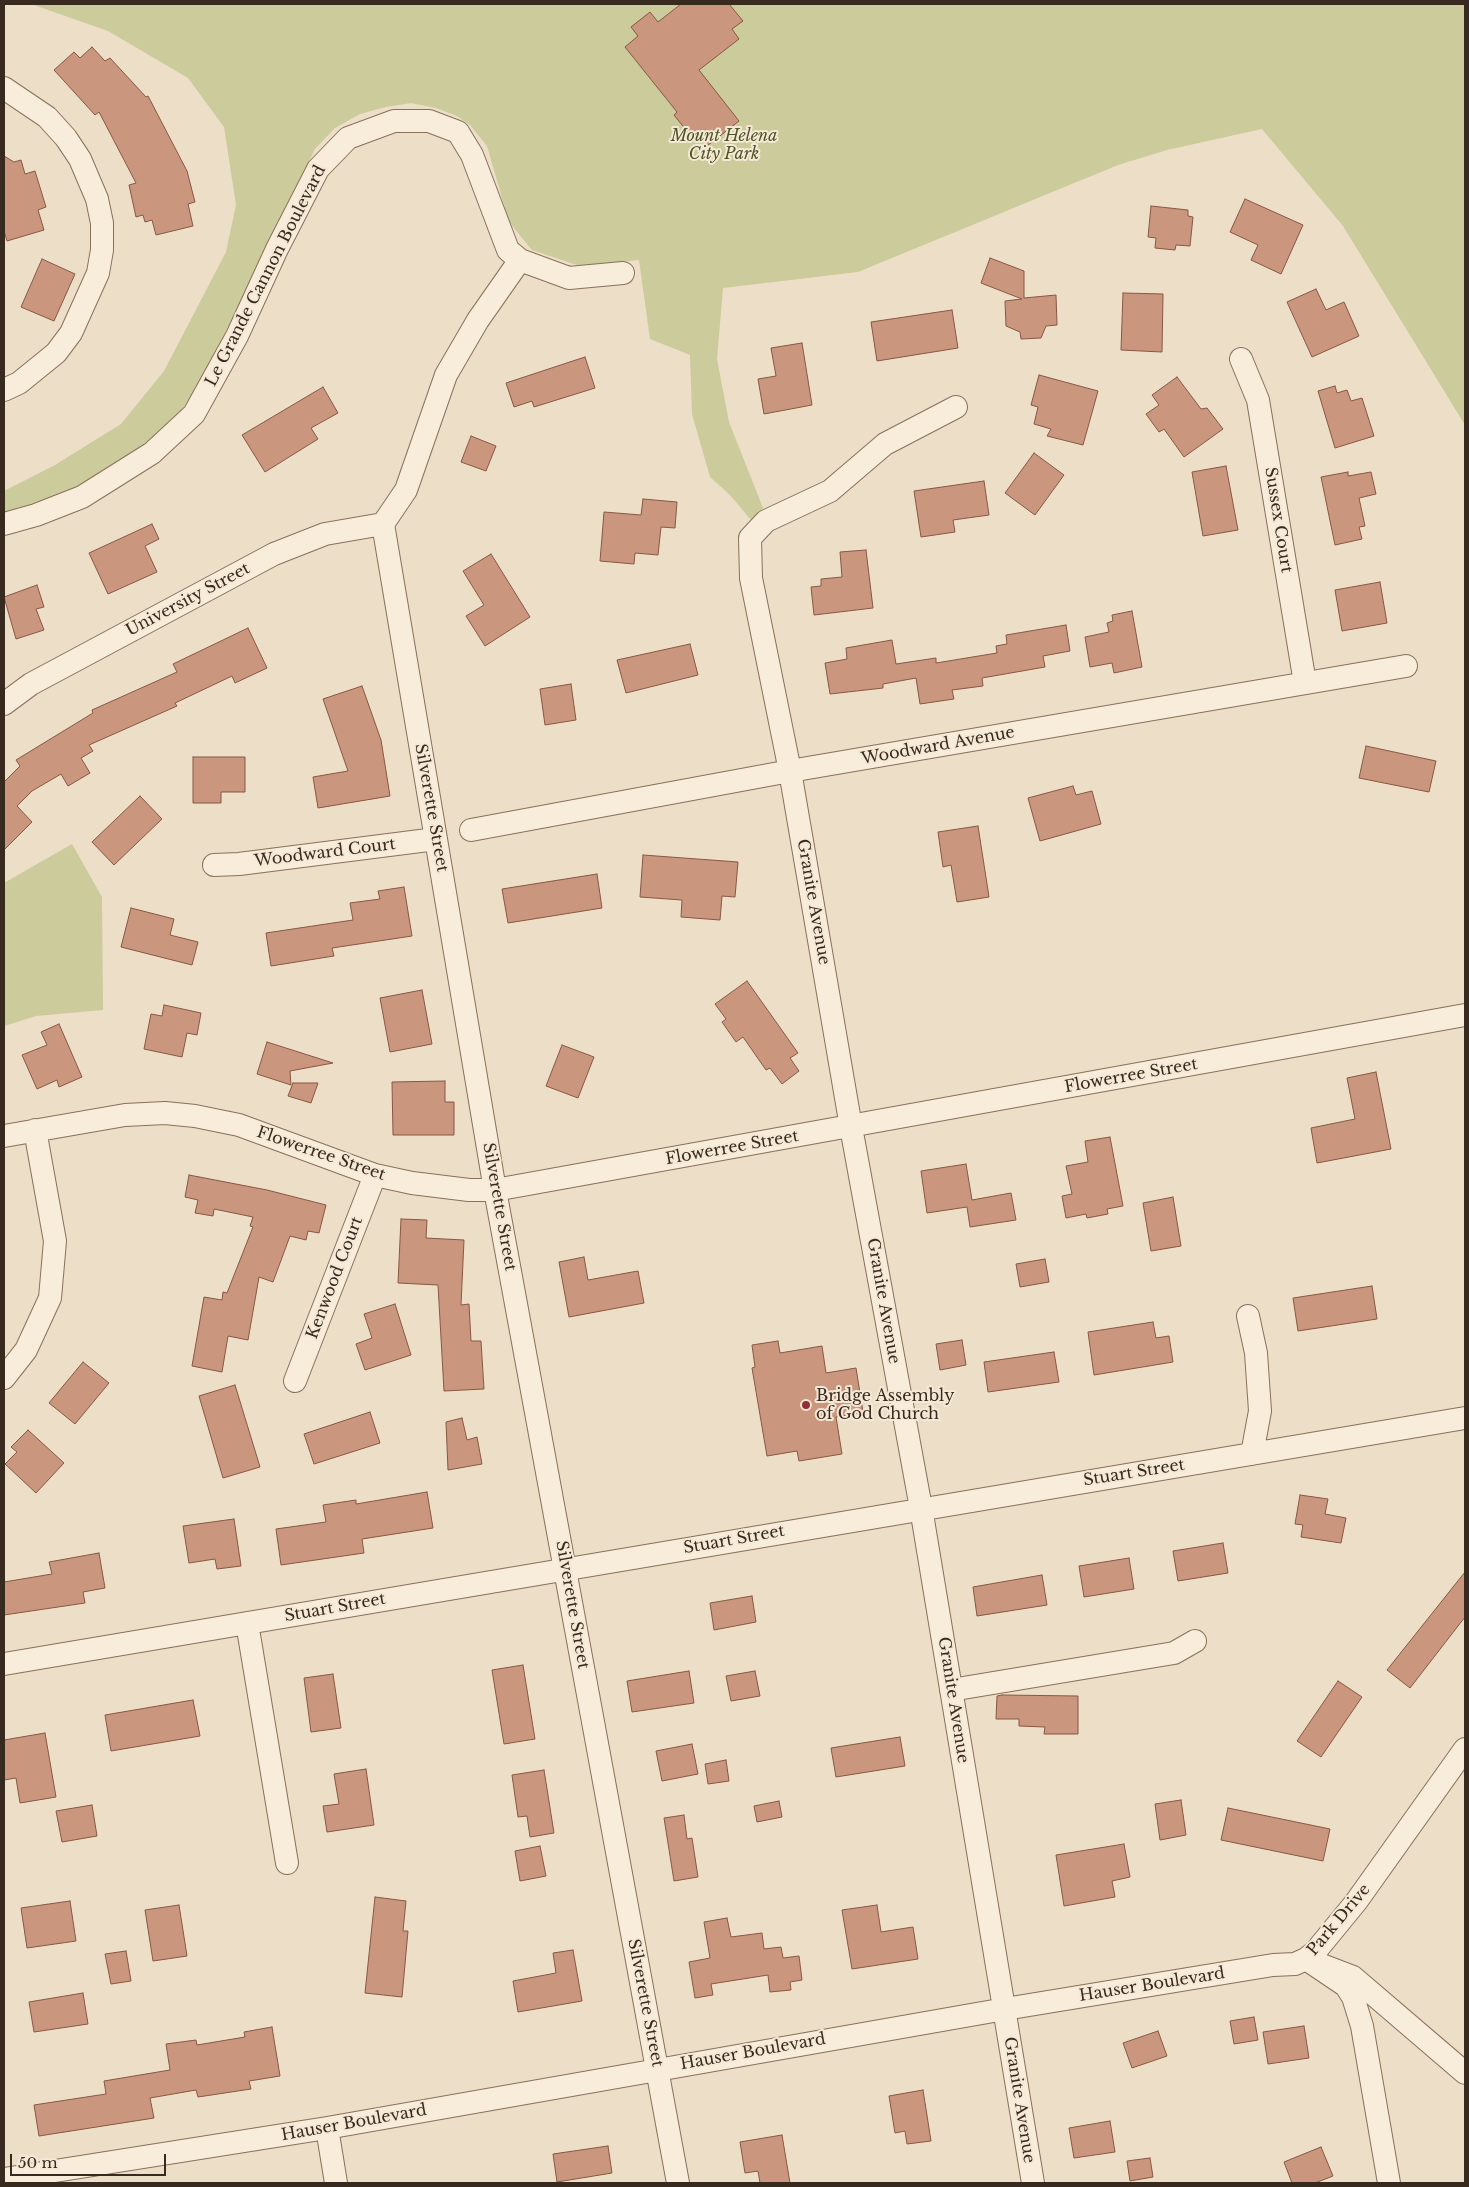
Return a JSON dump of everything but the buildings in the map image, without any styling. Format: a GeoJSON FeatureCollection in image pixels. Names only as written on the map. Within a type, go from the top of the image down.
{"type":"FeatureCollection","features":[{"type":"Feature","properties":{"kind":"street"},"geometry":{"type":"LineString","coordinates":[[4,88],[47,117],[66,138],[80,159],[97,199],[102,224],[102,250],[98,273],[71,332],[56,353],[19,383],[4,390]]}},
{"type":"Feature","properties":{"kind":"street","name":"Le Grande Cannon Boulevard"},"geometry":{"type":"LineString","coordinates":[[4,524],[36,515],[82,497],[152,453],[194,414],[237,336],[277,249],[318,169],[348,138],[394,121],[429,121],[458,132],[472,155],[508,250],[520,260]]}},
{"type":"Feature","properties":{"kind":"street"},"geometry":{"type":"LineString","coordinates":[[383,524],[406,490],[446,375],[478,320],[520,260],[568,278],[623,273]]}},
{"type":"Feature","properties":{"kind":"street","name":"Sussex Court"},"geometry":{"type":"LineString","coordinates":[[1241,359],[1258,400],[1305,683]]}},
{"type":"Feature","properties":{"kind":"street","name":"Granite Avenue"},"geometry":{"type":"LineString","coordinates":[[956,407],[885,444],[830,490],[766,521],[750,538],[752,578],[790,771],[851,1127],[921,1508],[1033,2183]]}},
{"type":"Feature","properties":{"kind":"street","name":"University Street"},"geometry":{"type":"LineString","coordinates":[[4,704],[31,684],[274,554],[324,534],[383,524]]}},
{"type":"Feature","properties":{"kind":"street","name":"Silverette Street"},"geometry":{"type":"LineString","coordinates":[[383,524],[495,1190],[678,2183]]}},
{"type":"Feature","properties":{"kind":"street","name":"Woodward Avenue"},"geometry":{"type":"LineString","coordinates":[[471,830],[790,771],[1406,666]]}},
{"type":"Feature","properties":{"kind":"street","name":"Woodward Court"},"geometry":{"type":"LineString","coordinates":[[214,864],[239,864],[436,840]]}},
{"type":"Feature","properties":{"kind":"street","name":"Flowerree Street"},"geometry":{"type":"LineString","coordinates":[[4,1136],[125,1115],[165,1113],[195,1116],[239,1125],[376,1175],[412,1184],[469,1190],[495,1190],[1465,1015]]}},
{"type":"Feature","properties":{"kind":"street"},"geometry":{"type":"LineString","coordinates":[[4,1378],[26,1350],[50,1298],[55,1241],[35,1130]]}},
{"type":"Feature","properties":{"kind":"street","name":"Kenwood Court"},"geometry":{"type":"LineString","coordinates":[[295,1381],[376,1175]]}},
{"type":"Feature","properties":{"kind":"street"},"geometry":{"type":"LineString","coordinates":[[1248,1316],[1256,1353],[1260,1411],[1252,1454]]}},
{"type":"Feature","properties":{"kind":"street","name":"Stuart Street"},"geometry":{"type":"LineString","coordinates":[[4,1664],[921,1508],[1465,1418]]}},
{"type":"Feature","properties":{"kind":"street"},"geometry":{"type":"LineString","coordinates":[[247,1623],[287,1863]]}},
{"type":"Feature","properties":{"kind":"street"},"geometry":{"type":"LineString","coordinates":[[951,1690],[1174,1653],[1195,1641]]}},
{"type":"Feature","properties":{"kind":"street","name":"Park Drive"},"geometry":{"type":"LineString","coordinates":[[1389,2183],[1362,2026],[1353,1998],[1346,1986],[1306,1959],[1320,1946],[1356,1902],[1465,1749]]}},
{"type":"Feature","properties":{"kind":"street"},"geometry":{"type":"LineString","coordinates":[[1306,1959],[1353,1977],[1465,2073]]}},
{"type":"Feature","properties":{"kind":"street","name":"Hauser Boulevard"},"geometry":{"type":"LineString","coordinates":[[4,2179],[327,2128],[1004,2009],[1273,1965],[1295,1964],[1306,1959]]}},
{"type":"Feature","properties":{"kind":"street"},"geometry":{"type":"LineString","coordinates":[[327,2128],[336,2183]]}},
{"type":"Feature","properties":{"kind":"green space","name":"Mount Helena City Park"},"geometry":{"type":"Polygon","coordinates":[[[31,4],[1465,4],[1465,425],[1343,226],[1262,129],[1167,150],[1118,165],[858,272],[723,288],[717,359],[729,422],[763,508],[751,520],[730,495],[710,477],[692,414],[690,355],[650,339],[639,260],[580,266],[532,250],[509,222],[487,146],[470,125],[457,116],[436,108],[411,103],[360,114],[335,128],[315,149],[220,343],[189,400],[168,426],[126,457],[61,496],[4,518],[4,491],[55,465],[121,424],[164,371],[226,252],[236,205],[224,127],[188,78],[108,31],[31,4]]]}},
{"type":"Feature","properties":{"kind":"green space"},"geometry":{"type":"Polygon","coordinates":[[[72,844],[102,897],[103,1010],[36,1016],[4,1026],[4,883],[72,844]]]}},
{"type":"Feature","properties":{"kind":"place","name":"Bridge Assembly of God Church"},"geometry":{"type":"Point","coordinates":[806,1405]}}]}
